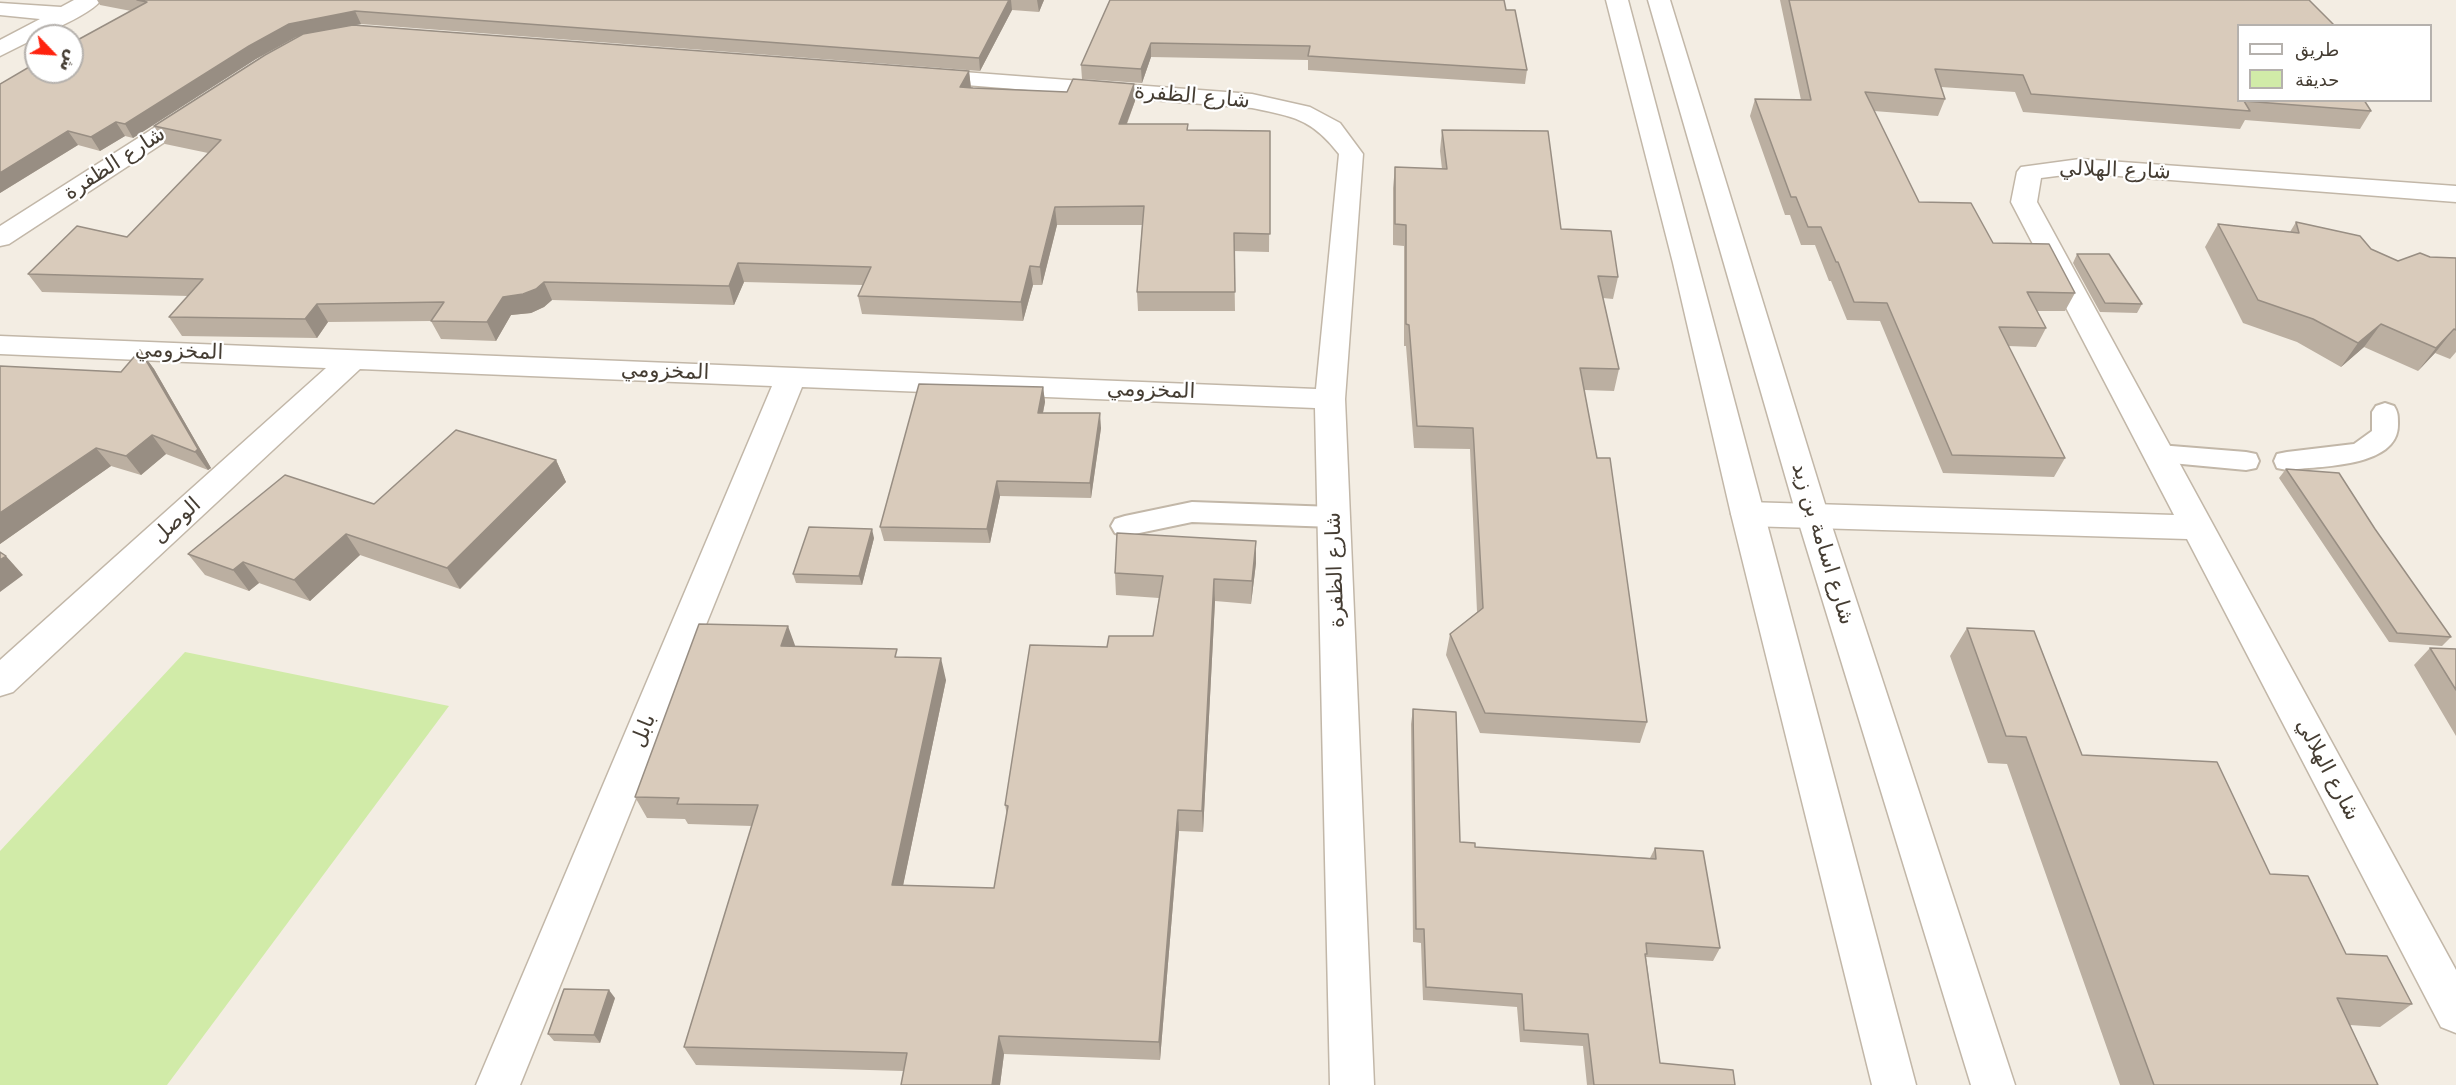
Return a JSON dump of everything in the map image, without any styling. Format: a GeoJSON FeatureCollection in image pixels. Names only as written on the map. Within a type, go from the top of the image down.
{"type":"FeatureCollection","features":[{"type":"Feature","properties":{"kind":"street"},"geometry":{"type":"LineString","coordinates":[[0,49],[90,0]]}},
{"type":"Feature","properties":{"kind":"street"},"geometry":{"type":"LineString","coordinates":[[1617,0],[1894,1085]]}},
{"type":"Feature","properties":{"kind":"street","name":"شارع اسامة بن زيد"},"geometry":{"type":"LineString","coordinates":[[1659,0],[1813,517],[1993,1085]]}},
{"type":"Feature","properties":{"kind":"street"},"geometry":{"type":"LineString","coordinates":[[0,9],[65,14]]}},
{"type":"Feature","properties":{"kind":"street","name":"شارع الظفرة"},"geometry":{"type":"LineString","coordinates":[[908,75],[1252,101],[1302,112],[1331,128],[1351,154],[1330,399],[1352,1085]]}},
{"type":"Feature","properties":{"kind":"street","name":"شارع الظفرة"},"geometry":{"type":"LineString","coordinates":[[0,238],[216,98]]}},
{"type":"Feature","properties":{"kind":"street","name":"شارع الهلالي"},"geometry":{"type":"LineString","coordinates":[[2450,989],[2198,528],[2024,202],[2030,172],[2080,166],[2456,194]]}},
{"type":"Feature","properties":{"kind":"street","name":"المخزومي"},"geometry":{"type":"LineString","coordinates":[[0,345],[1330,399]]}},
{"type":"Feature","properties":{"kind":"street","name":"الوصل"},"geometry":{"type":"LineString","coordinates":[[0,682],[353,359]]}},
{"type":"Feature","properties":{"kind":"street","name":"بابل"},"geometry":{"type":"LineString","coordinates":[[498,1085],[791,377]]}},
{"type":"Feature","properties":{"kind":"street"},"geometry":{"type":"LineString","coordinates":[[1747,514],[2198,528]]}},
{"type":"Feature","properties":{"kind":"lane"},"geometry":{"type":"LineString","coordinates":[[2287,461],[2361,452],[2385,435],[2385,412]]}},
{"type":"Feature","properties":{"kind":"lane"},"geometry":{"type":"LineString","coordinates":[[2159,454],[2246,461]]}},
{"type":"Feature","properties":{"kind":"lane"},"geometry":{"type":"LineString","coordinates":[[1125,526],[1192,512],[1334,517]]}},
{"type":"Feature","properties":{"kind":"green space"},"geometry":{"type":"Polygon","coordinates":[[[185,652],[449,706],[167,1085],[0,1085],[0,851],[185,652]]]}},
{"type":"Feature","properties":{"kind":"building"},"geometry":{"type":"Polygon","coordinates":[[[137,0],[1009,0],[979,58],[355,11],[289,24],[249,46],[125,124],[116,122],[91,137],[68,131],[0,173],[0,84],[24,70],[24,84],[84,84],[84,36],[147,2],[137,0]]]}},
{"type":"Feature","properties":{"kind":"building"},"geometry":{"type":"Polygon","coordinates":[[[1110,0],[1504,0],[1506,10],[1515,10],[1527,70],[1308,56],[1310,46],[1151,43],[1141,69],[1081,65],[1110,0]]]}},
{"type":"Feature","properties":{"kind":"building"},"geometry":{"type":"Polygon","coordinates":[[[1789,0],[2309,0],[2333,24],[2237,24],[2237,102],[2245,102],[2250,111],[2031,94],[2023,75],[1935,69],[1945,99],[1865,92],[1919,202],[1971,203],[1993,243],[2049,244],[2075,293],[2027,292],[2046,328],[1999,327],[2065,458],[1952,455],[1887,303],[1854,302],[1821,227],[1808,227],[1796,197],[1791,197],[1755,99],[1811,100],[1789,0]]]}},
{"type":"Feature","properties":{"kind":"building"},"geometry":{"type":"Polygon","coordinates":[[[353,25],[969,71],[960,87],[973,88],[1067,92],[1073,79],[1134,84],[1119,124],[1188,124],[1187,130],[1270,131],[1270,234],[1234,233],[1235,292],[1137,292],[1144,206],[1055,207],[1040,267],[1030,266],[1021,302],[858,296],[871,267],[738,263],[729,286],[544,282],[536,289],[523,294],[503,297],[487,322],[431,321],[444,302],[317,304],[305,319],[169,317],[203,279],[28,274],[77,226],[127,237],[221,140],[154,126],[265,55],[303,34],[353,25]]]}},
{"type":"Feature","properties":{"kind":"building"},"geometry":{"type":"Polygon","coordinates":[[[2257,102],[2365,102],[2371,111],[2257,102]]]}},
{"type":"Feature","properties":{"kind":"building"},"geometry":{"type":"Polygon","coordinates":[[[1442,130],[1548,131],[1561,229],[1611,231],[1618,277],[1598,276],[1619,369],[1580,368],[1597,458],[1610,458],[1647,722],[1485,713],[1450,634],[1483,608],[1473,428],[1417,426],[1409,325],[1406,324],[1406,225],[1395,224],[1395,167],[1447,169],[1442,130]]]}},
{"type":"Feature","properties":{"kind":"building"},"geometry":{"type":"Polygon","coordinates":[[[2296,222],[2360,236],[2371,249],[2398,261],[2420,253],[2430,257],[2456,258],[2456,330],[2454,329],[2436,348],[2381,324],[2358,343],[2313,319],[2258,300],[2218,224],[2299,233],[2296,222]]]}},
{"type":"Feature","properties":{"kind":"building"},"geometry":{"type":"Polygon","coordinates":[[[2077,254],[2109,254],[2142,304],[2105,303],[2077,254]]]}},
{"type":"Feature","properties":{"kind":"building"},"geometry":{"type":"Polygon","coordinates":[[[140,350],[198,449],[195,452],[152,435],[126,456],[96,448],[0,513],[0,366],[121,372],[140,350]]]}},
{"type":"Feature","properties":{"kind":"building"},"geometry":{"type":"Polygon","coordinates":[[[919,384],[1043,387],[1038,413],[1100,413],[1090,483],[997,481],[987,529],[880,527],[919,384]]]}},
{"type":"Feature","properties":{"kind":"building"},"geometry":{"type":"Polygon","coordinates":[[[456,430],[556,460],[447,568],[346,534],[294,580],[243,562],[233,570],[188,554],[285,475],[374,504],[456,430]]]}},
{"type":"Feature","properties":{"kind":"building"},"geometry":{"type":"Polygon","coordinates":[[[2286,469],[2339,473],[2375,529],[2451,637],[2397,633],[2286,469]]]}},
{"type":"Feature","properties":{"kind":"building"},"geometry":{"type":"Polygon","coordinates":[[[809,527],[872,529],[859,576],[793,574],[809,527]]]}},
{"type":"Feature","properties":{"kind":"building"},"geometry":{"type":"Polygon","coordinates":[[[1117,533],[1256,541],[1252,581],[1214,579],[1202,811],[1178,810],[1159,1042],[999,1036],[992,1085],[901,1085],[907,1053],[684,1047],[758,805],[677,804],[679,798],[635,797],[699,624],[788,626],[781,646],[897,649],[895,657],[941,658],[892,885],[994,888],[1008,806],[1005,805],[1030,645],[1107,647],[1109,636],[1153,636],[1163,576],[1115,573],[1117,533]]]}},
{"type":"Feature","properties":{"kind":"building"},"geometry":{"type":"Polygon","coordinates":[[[0,552],[6,556],[0,560],[0,552]]]}},
{"type":"Feature","properties":{"kind":"building"},"geometry":{"type":"Polygon","coordinates":[[[1967,628],[2034,631],[2082,755],[2217,762],[2270,874],[2308,876],[2346,954],[2387,956],[2412,1004],[2337,998],[2378,1085],[2154,1085],[2026,737],[2006,736],[1967,628]]]}},
{"type":"Feature","properties":{"kind":"building"},"geometry":{"type":"Polygon","coordinates":[[[2430,648],[2456,649],[2456,690],[2430,648]]]}},
{"type":"Feature","properties":{"kind":"building"},"geometry":{"type":"Polygon","coordinates":[[[1413,709],[1456,712],[1460,842],[1475,843],[1475,847],[1656,859],[1655,848],[1703,851],[1720,948],[1646,943],[1647,954],[1645,954],[1660,1063],[1733,1070],[1735,1085],[1594,1085],[1588,1034],[1524,1030],[1522,994],[1426,987],[1424,929],[1416,929],[1413,709]]]}},
{"type":"Feature","properties":{"kind":"building"},"geometry":{"type":"Polygon","coordinates":[[[564,989],[609,990],[594,1035],[548,1034],[564,989]]]}}]}
